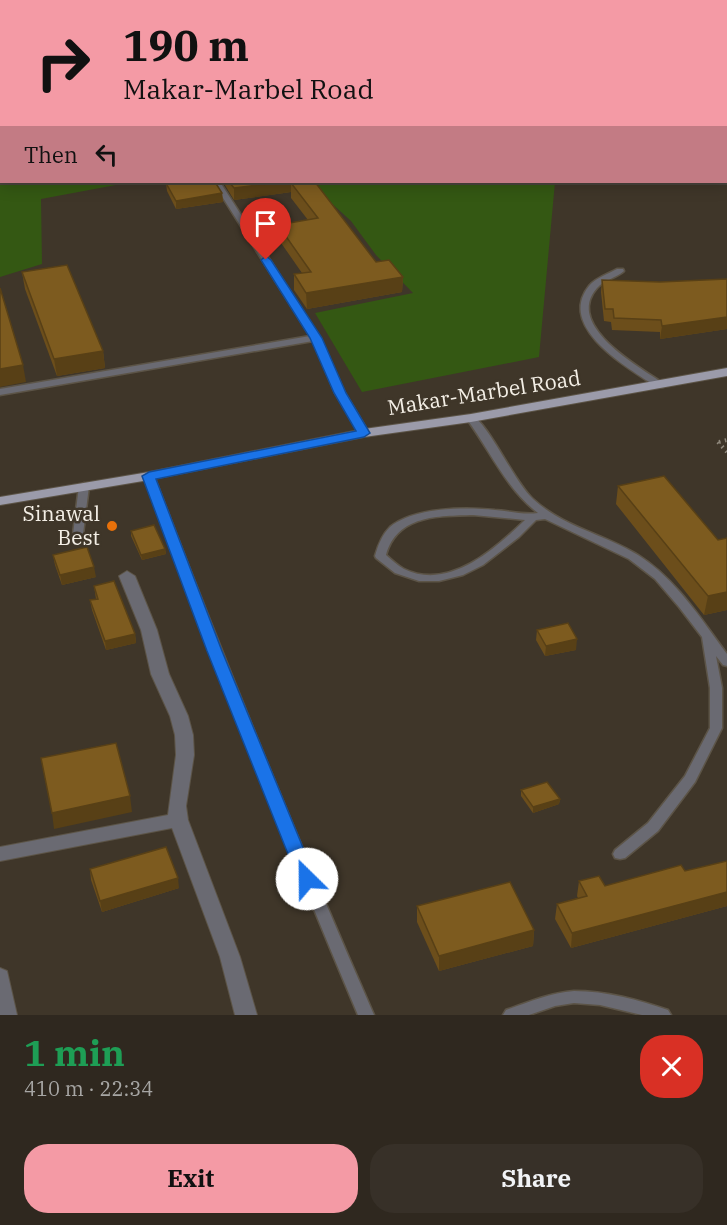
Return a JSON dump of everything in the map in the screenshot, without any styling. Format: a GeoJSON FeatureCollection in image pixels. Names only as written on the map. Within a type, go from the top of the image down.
{"type":"FeatureCollection","features":[{"type":"Feature","properties":{"kind":"main road","name":"Makar-Marbel Road"},"geometry":{"type":"LineString","coordinates":[[0,501],[149,476],[364,433],[471,418],[727,372]]}},
{"type":"Feature","properties":{"kind":"street"},"geometry":{"type":"LineString","coordinates":[[127,576],[149,630],[160,674],[179,716],[184,735],[185,755],[177,806],[178,819],[230,957],[246,1015]]}},
{"type":"Feature","properties":{"kind":"street"},"geometry":{"type":"LineString","coordinates":[[0,854],[46,843],[178,819]]}},
{"type":"Feature","properties":{"kind":"street"},"geometry":{"type":"LineString","coordinates":[[0,977],[6,1015]]}},
{"type":"Feature","properties":{"kind":"lane"},"geometry":{"type":"LineString","coordinates":[[217,183],[316,338],[340,393],[364,433]]}},
{"type":"Feature","properties":{"kind":"lane"},"geometry":{"type":"LineString","coordinates":[[620,271],[592,287],[584,304],[586,320],[594,335],[607,347],[660,385]]}},
{"type":"Feature","properties":{"kind":"lane"},"geometry":{"type":"LineString","coordinates":[[0,392],[316,338]]}},
{"type":"Feature","properties":{"kind":"lane"},"geometry":{"type":"LineString","coordinates":[[471,418],[485,433],[527,500],[547,515],[647,566],[727,662]]}},
{"type":"Feature","properties":{"kind":"lane"},"geometry":{"type":"LineString","coordinates":[[149,476],[281,815],[366,1015]]}},
{"type":"Feature","properties":{"kind":"lane"},"geometry":{"type":"LineString","coordinates":[[78,534],[84,486]]}},
{"type":"Feature","properties":{"kind":"lane"},"geometry":{"type":"LineString","coordinates":[[531,520],[497,513],[436,513],[397,526],[384,540],[380,556],[394,571],[428,581],[450,575],[474,564],[510,542],[531,520],[547,515]]}},
{"type":"Feature","properties":{"kind":"lane"},"geometry":{"type":"LineString","coordinates":[[620,854],[653,827],[690,779],[716,728],[716,688],[706,635]]}},
{"type":"Feature","properties":{"kind":"lane"},"geometry":{"type":"LineString","coordinates":[[511,1015],[560,999],[593,997],[620,1002],[663,1015]]}},
{"type":"Feature","properties":{"kind":"path"},"geometry":{"type":"LineString","coordinates":[[727,440],[718,442],[727,452]]}},
{"type":"Feature","properties":{"kind":"green space"},"geometry":{"type":"Polygon","coordinates":[[[0,183],[127,183],[41,199],[42,264],[0,277],[0,183]]]}},
{"type":"Feature","properties":{"kind":"green space"},"geometry":{"type":"Polygon","coordinates":[[[309,183],[555,183],[539,357],[362,392],[315,313],[413,293],[376,255],[351,221],[309,183]]]}},
{"type":"Feature","properties":{"kind":"building"},"geometry":{"type":"Polygon","coordinates":[[[166,183],[216,183],[222,193],[176,201],[166,183]]]}},
{"type":"Feature","properties":{"kind":"building"},"geometry":{"type":"Polygon","coordinates":[[[230,183],[275,183],[234,188],[230,183]]]}},
{"type":"Feature","properties":{"kind":"building"},"geometry":{"type":"Polygon","coordinates":[[[291,183],[316,183],[376,262],[389,260],[403,277],[306,293],[294,274],[311,272],[278,225],[318,218],[291,183]]]}},
{"type":"Feature","properties":{"kind":"building"},"geometry":{"type":"Polygon","coordinates":[[[67,265],[103,351],[54,359],[22,272],[67,265]]]}},
{"type":"Feature","properties":{"kind":"building"},"geometry":{"type":"Polygon","coordinates":[[[727,279],[727,317],[662,326],[661,320],[614,318],[613,309],[605,309],[602,280],[660,282],[727,279]]]}},
{"type":"Feature","properties":{"kind":"building"},"geometry":{"type":"Polygon","coordinates":[[[0,288],[23,365],[0,369],[0,288]]]}},
{"type":"Feature","properties":{"kind":"building"},"geometry":{"type":"Polygon","coordinates":[[[664,476],[718,540],[727,538],[727,592],[708,596],[618,486],[664,476]]]}},
{"type":"Feature","properties":{"kind":"building"},"geometry":{"type":"Polygon","coordinates":[[[154,525],[165,549],[141,555],[131,531],[154,525]]]}},
{"type":"Feature","properties":{"kind":"building"},"geometry":{"type":"Polygon","coordinates":[[[87,547],[94,567],[60,575],[53,555],[87,547]]]}},
{"type":"Feature","properties":{"kind":"building"},"geometry":{"type":"Polygon","coordinates":[[[114,581],[135,634],[105,641],[90,600],[98,599],[94,586],[114,581]]]}},
{"type":"Feature","properties":{"kind":"building"},"geometry":{"type":"Polygon","coordinates":[[[568,623],[577,639],[546,646],[537,630],[568,623]]]}},
{"type":"Feature","properties":{"kind":"building"},"geometry":{"type":"Polygon","coordinates":[[[116,743],[130,796],[52,813],[41,758],[116,743]]]}},
{"type":"Feature","properties":{"kind":"building"},"geometry":{"type":"Polygon","coordinates":[[[547,782],[560,799],[533,807],[521,790],[547,782]]]}},
{"type":"Feature","properties":{"kind":"building"},"geometry":{"type":"Polygon","coordinates":[[[166,847],[178,878],[100,901],[90,869],[166,847]]]}},
{"type":"Feature","properties":{"kind":"building"},"geometry":{"type":"Polygon","coordinates":[[[727,861],[727,892],[572,933],[557,904],[587,896],[579,881],[599,876],[605,886],[681,865],[685,871],[727,861]]]}},
{"type":"Feature","properties":{"kind":"building"},"geometry":{"type":"Polygon","coordinates":[[[510,882],[534,930],[439,956],[417,906],[510,882]]]}},
{"type":"Feature","properties":{"kind":"place","name":"Sinawal Best"},"geometry":{"type":"Point","coordinates":[112,526]}},
{"type":"Feature","properties":{"kind":"route"},"geometry":{"type":"LineString","coordinates":[[266,260],[316,338],[340,393],[364,433],[149,476],[215,651],[307,879]]}}]}
